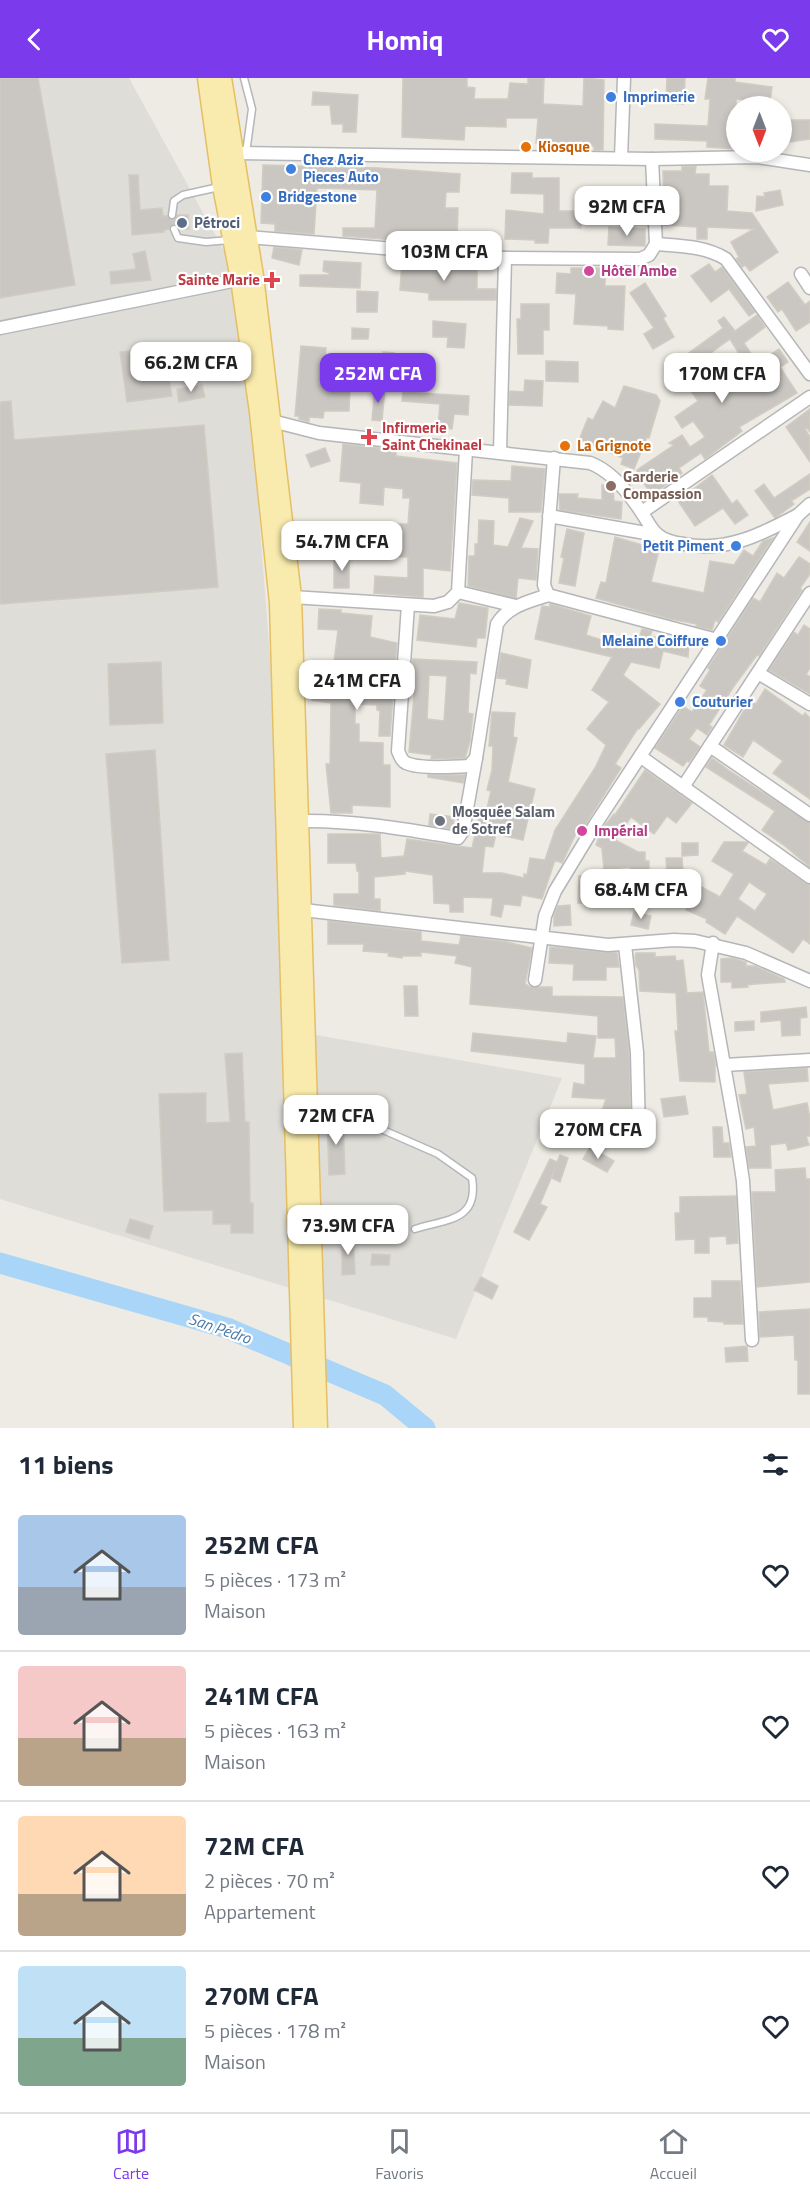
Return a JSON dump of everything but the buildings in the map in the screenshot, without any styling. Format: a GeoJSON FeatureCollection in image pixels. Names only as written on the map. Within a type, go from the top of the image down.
{"type":"FeatureCollection","features":[{"type":"Feature","properties":{"kind":"main road"},"geometry":{"type":"LineString","coordinates":[[207,78],[222,186],[240,238],[273,421],[292,597],[303,910],[300,1100]]}},
{"type":"Feature","properties":{"kind":"main road"},"geometry":{"type":"LineString","coordinates":[[222,78],[241,154],[240,238]]}},
{"type":"Feature","properties":{"kind":"main road"},"geometry":{"type":"LineString","coordinates":[[247,278],[279,603],[307,1298],[318,1428]]}},
{"type":"Feature","properties":{"kind":"main road"},"geometry":{"type":"LineString","coordinates":[[303,1428],[307,1298]]}},
{"type":"Feature","properties":{"kind":"street"},"geometry":{"type":"LineString","coordinates":[[621,158],[624,78]]}},
{"type":"Feature","properties":{"kind":"street"},"geometry":{"type":"LineString","coordinates":[[241,154],[652,159],[757,157],[810,165]]}},
{"type":"Feature","properties":{"kind":"street"},"geometry":{"type":"LineString","coordinates":[[240,238],[505,258],[640,259],[650,255],[656,244],[652,159]]}},
{"type":"Feature","properties":{"kind":"street"},"geometry":{"type":"LineString","coordinates":[[656,244],[715,252],[726,259],[810,374]]}},
{"type":"Feature","properties":{"kind":"street"},"geometry":{"type":"LineString","coordinates":[[500,452],[505,258]]}},
{"type":"Feature","properties":{"kind":"street"},"geometry":{"type":"LineString","coordinates":[[801,274],[810,288]]}},
{"type":"Feature","properties":{"kind":"street"},"geometry":{"type":"LineString","coordinates":[[0,328],[247,278]]}},
{"type":"Feature","properties":{"kind":"street"},"geometry":{"type":"LineString","coordinates":[[642,512],[810,397]]}},
{"type":"Feature","properties":{"kind":"street"},"geometry":{"type":"LineString","coordinates":[[273,421],[319,433],[590,462],[600,466],[626,491],[657,535]]}},
{"type":"Feature","properties":{"kind":"street"},"geometry":{"type":"LineString","coordinates":[[292,597],[434,606],[448,602],[458,592],[466,450]]}},
{"type":"Feature","properties":{"kind":"street"},"geometry":{"type":"LineString","coordinates":[[548,596],[544,585],[554,458]]}},
{"type":"Feature","properties":{"kind":"street"},"geometry":{"type":"LineString","coordinates":[[535,980],[545,916],[555,891],[595,825],[798,515],[810,504]]}},
{"type":"Feature","properties":{"kind":"street"},"geometry":{"type":"LineString","coordinates":[[549,516],[657,535],[671,542],[694,547],[726,545],[757,536],[798,515]]}},
{"type":"Feature","properties":{"kind":"street"},"geometry":{"type":"LineString","coordinates":[[458,592],[516,606]]}},
{"type":"Feature","properties":{"kind":"street"},"geometry":{"type":"LineString","coordinates":[[683,787],[758,674],[805,610],[810,593]]}},
{"type":"Feature","properties":{"kind":"street"},"geometry":{"type":"LineString","coordinates":[[299,821],[329,820],[458,838],[463,831],[497,624],[516,606],[548,596],[717,640]]}},
{"type":"Feature","properties":{"kind":"street"},"geometry":{"type":"LineString","coordinates":[[408,605],[398,751],[401,759],[407,763],[447,768],[469,766],[476,758]]}},
{"type":"Feature","properties":{"kind":"street"},"geometry":{"type":"LineString","coordinates":[[758,674],[810,704]]}},
{"type":"Feature","properties":{"kind":"street"},"geometry":{"type":"LineString","coordinates":[[710,746],[810,815]]}},
{"type":"Feature","properties":{"kind":"street"},"geometry":{"type":"LineString","coordinates":[[641,757],[810,877]]}},
{"type":"Feature","properties":{"kind":"street"},"geometry":{"type":"LineString","coordinates":[[303,910],[490,930],[541,938],[626,945],[674,940],[713,943],[746,953],[810,982]]}},
{"type":"Feature","properties":{"kind":"street"},"geometry":{"type":"LineString","coordinates":[[713,943],[708,975],[743,1181],[752,1340]]}},
{"type":"Feature","properties":{"kind":"street"},"geometry":{"type":"LineString","coordinates":[[626,945],[637,1052],[639,1134]]}},
{"type":"Feature","properties":{"kind":"street"},"geometry":{"type":"LineString","coordinates":[[724,1065],[810,1060]]}},
{"type":"Feature","properties":{"kind":"lane"},"geometry":{"type":"LineString","coordinates":[[241,154],[252,109],[244,78]]}},
{"type":"Feature","properties":{"kind":"lane"},"geometry":{"type":"LineString","coordinates":[[172,215],[174,201],[183,195],[222,186]]}},
{"type":"Feature","properties":{"kind":"lane"},"geometry":{"type":"LineString","coordinates":[[174,229],[178,238],[191,241],[240,238]]}},
{"type":"Feature","properties":{"kind":"lane"},"geometry":{"type":"LineString","coordinates":[[300,1100],[358,1119],[438,1154],[472,1178],[474,1191],[471,1204],[463,1215],[415,1229]]}},
{"type":"Feature","properties":{"kind":"shaded area"},"geometry":{"type":"Polygon","coordinates":[[[0,78],[129,78],[241,282],[299,1032],[562,1078],[456,1339],[0,1199],[0,78]]]}},
{"type":"Feature","properties":{"kind":"waterway","name":"San Pédro"},"geometry":{"type":"LineString","coordinates":[[0,1263],[227,1328],[385,1395],[425,1428]]}},
{"type":"Feature","properties":{"kind":"place","name":"Imprimerie"},"geometry":{"type":"Point","coordinates":[611,97]}},
{"type":"Feature","properties":{"kind":"place","name":"Kiosque"},"geometry":{"type":"Point","coordinates":[526,147]}},
{"type":"Feature","properties":{"kind":"place","name":"Chez Aziz Pieces Auto"},"geometry":{"type":"Point","coordinates":[291,169]}},
{"type":"Feature","properties":{"kind":"place","name":"Bridgestone"},"geometry":{"type":"Point","coordinates":[266,197]}},
{"type":"Feature","properties":{"kind":"place","name":"Pétroci"},"geometry":{"type":"Point","coordinates":[182,223]}},
{"type":"Feature","properties":{"kind":"place","name":"Hôtel Ambe"},"geometry":{"type":"Point","coordinates":[589,271]}},
{"type":"Feature","properties":{"kind":"place","name":"Sainte Marie"},"geometry":{"type":"Point","coordinates":[272,280]}},
{"type":"Feature","properties":{"kind":"place","name":"Infirmerie Saint Chekinael"},"geometry":{"type":"Point","coordinates":[369,437]}},
{"type":"Feature","properties":{"kind":"place","name":"La Grignote"},"geometry":{"type":"Point","coordinates":[565,446]}},
{"type":"Feature","properties":{"kind":"place","name":"Garderie Compassion"},"geometry":{"type":"Point","coordinates":[611,486]}},
{"type":"Feature","properties":{"kind":"place","name":"Petit Piment"},"geometry":{"type":"Point","coordinates":[736,546]}},
{"type":"Feature","properties":{"kind":"place","name":"Melaine Coiffure"},"geometry":{"type":"Point","coordinates":[721,641]}},
{"type":"Feature","properties":{"kind":"place","name":"Couturier"},"geometry":{"type":"Point","coordinates":[680,702]}},
{"type":"Feature","properties":{"kind":"place","name":"Mosquée Salam de Sotref"},"geometry":{"type":"Point","coordinates":[440,821]}},
{"type":"Feature","properties":{"kind":"place","name":"Impérial"},"geometry":{"type":"Point","coordinates":[582,831]}}]}
